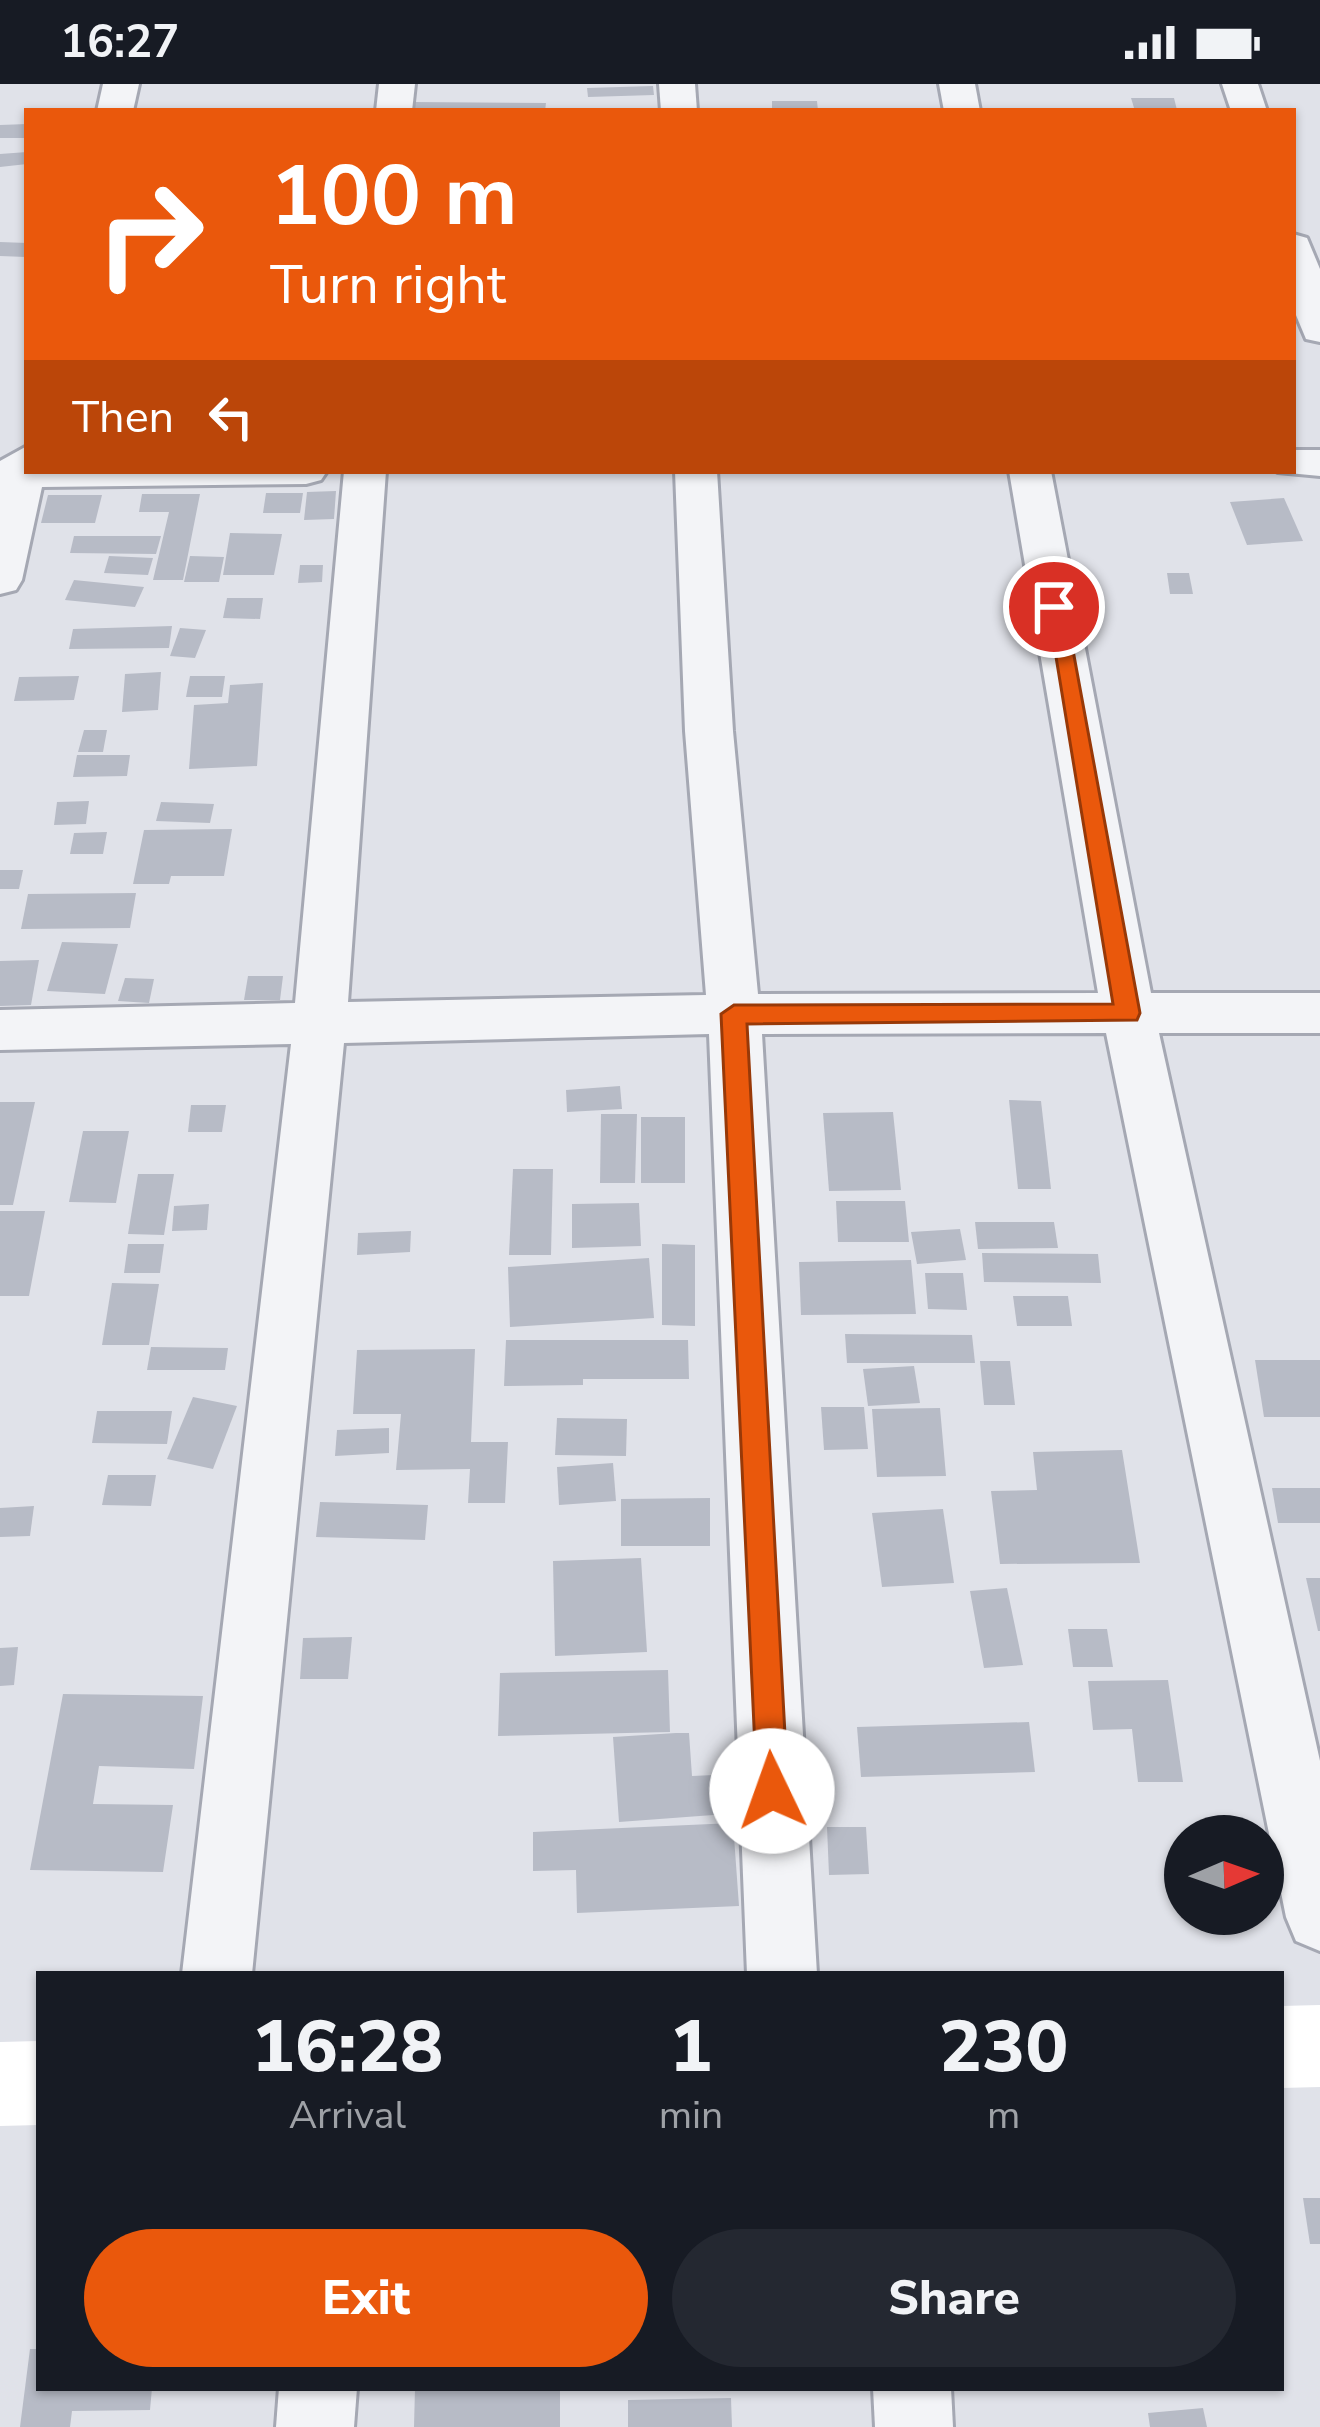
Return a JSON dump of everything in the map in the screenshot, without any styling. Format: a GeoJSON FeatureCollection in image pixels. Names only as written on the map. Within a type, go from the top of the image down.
{"type":"FeatureCollection","features":[{"type":"Feature","properties":{"kind":"main road"},"geometry":{"type":"LineString","coordinates":[[1284,2047],[1320,2046]]}},
{"type":"Feature","properties":{"kind":"main road"},"geometry":{"type":"LineString","coordinates":[[0,2084],[36,2084]]}},
{"type":"Feature","properties":{"kind":"street"},"geometry":{"type":"LineString","coordinates":[[1296,255],[1320,330]]}},
{"type":"Feature","properties":{"kind":"street"},"geometry":{"type":"LineString","coordinates":[[0,580],[17,469]]}},
{"type":"Feature","properties":{"kind":"street"},"geometry":{"type":"LineString","coordinates":[[217,1971],[320,1023],[365,474]]}},
{"type":"Feature","properties":{"kind":"street"},"geometry":{"type":"LineString","coordinates":[[696,474],[709,731],[734,1014],[782,1971]]}},
{"type":"Feature","properties":{"kind":"street"},"geometry":{"type":"LineString","coordinates":[[1031,474],[1128,1013],[1320,1917]]}},
{"type":"Feature","properties":{"kind":"street"},"geometry":{"type":"LineString","coordinates":[[0,1030],[734,1014],[1320,1013]]}},
{"type":"Feature","properties":{"kind":"street"},"geometry":{"type":"LineString","coordinates":[[315,2427],[318,2391]]}},
{"type":"Feature","properties":{"kind":"street"},"geometry":{"type":"LineString","coordinates":[[912,2391],[914,2427]]}},
{"type":"Feature","properties":{"kind":"building"},"geometry":{"type":"Polygon","coordinates":[[[653,86],[654,95],[588,97],[587,88],[653,86]]]}},
{"type":"Feature","properties":{"kind":"building"},"geometry":{"type":"Polygon","coordinates":[[[1131,98],[1174,98],[1176,108],[1134,108],[1131,98]]]}},
{"type":"Feature","properties":{"kind":"building"},"geometry":{"type":"Polygon","coordinates":[[[772,101],[817,101],[818,108],[772,108],[772,101]]]}},
{"type":"Feature","properties":{"kind":"building"},"geometry":{"type":"Polygon","coordinates":[[[414,102],[546,103],[545,108],[413,108],[414,102]]]}},
{"type":"Feature","properties":{"kind":"building"},"geometry":{"type":"Polygon","coordinates":[[[24,124],[24,138],[0,138],[0,125],[24,124]]]}},
{"type":"Feature","properties":{"kind":"building"},"geometry":{"type":"Polygon","coordinates":[[[24,152],[24,164],[0,167],[0,154],[24,152]]]}},
{"type":"Feature","properties":{"kind":"building"},"geometry":{"type":"Polygon","coordinates":[[[0,242],[24,243],[24,257],[0,256],[0,242]]]}},
{"type":"Feature","properties":{"kind":"building"},"geometry":{"type":"Polygon","coordinates":[[[336,491],[334,519],[304,520],[307,492],[336,491]]]}},
{"type":"Feature","properties":{"kind":"building"},"geometry":{"type":"Polygon","coordinates":[[[266,493],[303,493],[300,513],[263,513],[266,493]]]}},
{"type":"Feature","properties":{"kind":"building"},"geometry":{"type":"Polygon","coordinates":[[[142,494],[200,494],[183,580],[153,580],[169,512],[139,512],[142,494]]]}},
{"type":"Feature","properties":{"kind":"building"},"geometry":{"type":"Polygon","coordinates":[[[48,495],[102,495],[95,523],[41,523],[48,495]]]}},
{"type":"Feature","properties":{"kind":"building"},"geometry":{"type":"Polygon","coordinates":[[[1284,498],[1303,541],[1247,545],[1230,502],[1284,498]]]}},
{"type":"Feature","properties":{"kind":"building"},"geometry":{"type":"Polygon","coordinates":[[[230,533],[282,534],[274,575],[223,575],[230,533]]]}},
{"type":"Feature","properties":{"kind":"building"},"geometry":{"type":"Polygon","coordinates":[[[74,536],[161,536],[156,554],[70,553],[74,536]]]}},
{"type":"Feature","properties":{"kind":"building"},"geometry":{"type":"Polygon","coordinates":[[[109,556],[153,558],[148,575],[104,573],[109,556]]]}},
{"type":"Feature","properties":{"kind":"building"},"geometry":{"type":"Polygon","coordinates":[[[190,556],[224,557],[219,582],[184,582],[190,556]]]}},
{"type":"Feature","properties":{"kind":"building"},"geometry":{"type":"Polygon","coordinates":[[[300,565],[323,565],[322,582],[298,583],[300,565]]]}},
{"type":"Feature","properties":{"kind":"building"},"geometry":{"type":"Polygon","coordinates":[[[1167,573],[1189,573],[1193,594],[1170,594],[1167,573]]]}},
{"type":"Feature","properties":{"kind":"building"},"geometry":{"type":"Polygon","coordinates":[[[74,580],[144,587],[135,607],[65,600],[74,580]]]}},
{"type":"Feature","properties":{"kind":"building"},"geometry":{"type":"Polygon","coordinates":[[[227,598],[263,598],[260,619],[223,618],[227,598]]]}},
{"type":"Feature","properties":{"kind":"building"},"geometry":{"type":"Polygon","coordinates":[[[172,626],[169,648],[69,649],[73,629],[172,626]]]}},
{"type":"Feature","properties":{"kind":"building"},"geometry":{"type":"Polygon","coordinates":[[[180,628],[206,630],[195,658],[170,656],[180,628]]]}},
{"type":"Feature","properties":{"kind":"building"},"geometry":{"type":"Polygon","coordinates":[[[161,672],[158,710],[122,712],[125,674],[161,672]]]}},
{"type":"Feature","properties":{"kind":"building"},"geometry":{"type":"Polygon","coordinates":[[[79,676],[74,700],[14,701],[19,677],[79,676]]]}},
{"type":"Feature","properties":{"kind":"building"},"geometry":{"type":"Polygon","coordinates":[[[190,676],[225,676],[222,697],[186,697],[190,676]]]}},
{"type":"Feature","properties":{"kind":"building"},"geometry":{"type":"Polygon","coordinates":[[[263,683],[257,766],[189,769],[194,705],[228,703],[230,685],[263,683]]]}},
{"type":"Feature","properties":{"kind":"building"},"geometry":{"type":"Polygon","coordinates":[[[84,730],[107,730],[103,752],[78,752],[84,730]]]}},
{"type":"Feature","properties":{"kind":"building"},"geometry":{"type":"Polygon","coordinates":[[[77,755],[130,755],[127,776],[73,777],[77,755]]]}},
{"type":"Feature","properties":{"kind":"building"},"geometry":{"type":"Polygon","coordinates":[[[89,801],[86,824],[54,825],[57,802],[89,801]]]}},
{"type":"Feature","properties":{"kind":"building"},"geometry":{"type":"Polygon","coordinates":[[[161,802],[214,804],[210,823],[156,821],[161,802]]]}},
{"type":"Feature","properties":{"kind":"building"},"geometry":{"type":"Polygon","coordinates":[[[232,829],[224,876],[171,876],[169,884],[133,884],[144,830],[232,829]]]}},
{"type":"Feature","properties":{"kind":"building"},"geometry":{"type":"Polygon","coordinates":[[[107,832],[103,854],[70,854],[74,833],[107,832]]]}},
{"type":"Feature","properties":{"kind":"building"},"geometry":{"type":"Polygon","coordinates":[[[0,870],[23,870],[19,889],[0,889],[0,870]]]}},
{"type":"Feature","properties":{"kind":"building"},"geometry":{"type":"Polygon","coordinates":[[[136,893],[130,928],[21,929],[28,894],[136,893]]]}},
{"type":"Feature","properties":{"kind":"building"},"geometry":{"type":"Polygon","coordinates":[[[62,942],[118,944],[105,994],[47,991],[62,942]]]}},
{"type":"Feature","properties":{"kind":"building"},"geometry":{"type":"Polygon","coordinates":[[[39,960],[31,1005],[0,1006],[0,961],[39,960]]]}},
{"type":"Feature","properties":{"kind":"building"},"geometry":{"type":"Polygon","coordinates":[[[248,976],[283,976],[280,1000],[244,1000],[248,976]]]}},
{"type":"Feature","properties":{"kind":"building"},"geometry":{"type":"Polygon","coordinates":[[[125,978],[154,979],[149,1003],[118,1001],[125,978]]]}},
{"type":"Feature","properties":{"kind":"building"},"geometry":{"type":"Polygon","coordinates":[[[620,1086],[622,1109],[567,1112],[566,1090],[620,1086]]]}},
{"type":"Feature","properties":{"kind":"building"},"geometry":{"type":"Polygon","coordinates":[[[1009,1100],[1041,1101],[1051,1189],[1018,1189],[1009,1100]]]}},
{"type":"Feature","properties":{"kind":"building"},"geometry":{"type":"Polygon","coordinates":[[[0,1102],[35,1102],[13,1205],[0,1205],[0,1102]]]}},
{"type":"Feature","properties":{"kind":"building"},"geometry":{"type":"Polygon","coordinates":[[[191,1105],[226,1105],[222,1132],[188,1132],[191,1105]]]}},
{"type":"Feature","properties":{"kind":"building"},"geometry":{"type":"Polygon","coordinates":[[[893,1112],[901,1190],[829,1191],[823,1113],[893,1112]]]}},
{"type":"Feature","properties":{"kind":"building"},"geometry":{"type":"Polygon","coordinates":[[[601,1114],[637,1114],[635,1183],[600,1183],[601,1114]]]}},
{"type":"Feature","properties":{"kind":"building"},"geometry":{"type":"Polygon","coordinates":[[[641,1117],[685,1117],[685,1183],[641,1183],[641,1117]]]}},
{"type":"Feature","properties":{"kind":"building"},"geometry":{"type":"Polygon","coordinates":[[[83,1131],[129,1131],[116,1203],[69,1202],[83,1131]]]}},
{"type":"Feature","properties":{"kind":"building"},"geometry":{"type":"Polygon","coordinates":[[[513,1169],[553,1169],[551,1255],[509,1255],[513,1169]]]}},
{"type":"Feature","properties":{"kind":"building"},"geometry":{"type":"Polygon","coordinates":[[[138,1174],[174,1174],[164,1235],[128,1234],[138,1174]]]}},
{"type":"Feature","properties":{"kind":"building"},"geometry":{"type":"Polygon","coordinates":[[[836,1201],[905,1201],[909,1242],[838,1242],[836,1201]]]}},
{"type":"Feature","properties":{"kind":"building"},"geometry":{"type":"Polygon","coordinates":[[[639,1203],[641,1246],[572,1248],[572,1204],[639,1203]]]}},
{"type":"Feature","properties":{"kind":"building"},"geometry":{"type":"Polygon","coordinates":[[[209,1204],[207,1230],[172,1231],[174,1206],[209,1204]]]}},
{"type":"Feature","properties":{"kind":"building"},"geometry":{"type":"Polygon","coordinates":[[[0,1211],[45,1211],[29,1296],[0,1296],[0,1211]]]}},
{"type":"Feature","properties":{"kind":"building"},"geometry":{"type":"Polygon","coordinates":[[[975,1222],[1054,1222],[1058,1248],[978,1249],[975,1222]]]}},
{"type":"Feature","properties":{"kind":"building"},"geometry":{"type":"Polygon","coordinates":[[[960,1229],[966,1260],[917,1264],[911,1232],[960,1229]]]}},
{"type":"Feature","properties":{"kind":"building"},"geometry":{"type":"Polygon","coordinates":[[[411,1231],[410,1252],[357,1255],[358,1233],[411,1231]]]}},
{"type":"Feature","properties":{"kind":"building"},"geometry":{"type":"Polygon","coordinates":[[[128,1244],[164,1244],[160,1273],[124,1273],[128,1244]]]}},
{"type":"Feature","properties":{"kind":"building"},"geometry":{"type":"Polygon","coordinates":[[[662,1244],[695,1245],[695,1326],[662,1325],[662,1244]]]}},
{"type":"Feature","properties":{"kind":"building"},"geometry":{"type":"Polygon","coordinates":[[[982,1253],[1098,1254],[1101,1283],[984,1282],[982,1253]]]}},
{"type":"Feature","properties":{"kind":"building"},"geometry":{"type":"Polygon","coordinates":[[[649,1258],[654,1318],[510,1327],[508,1267],[649,1258]]]}},
{"type":"Feature","properties":{"kind":"building"},"geometry":{"type":"Polygon","coordinates":[[[911,1260],[916,1314],[801,1315],[799,1262],[911,1260]]]}},
{"type":"Feature","properties":{"kind":"building"},"geometry":{"type":"Polygon","coordinates":[[[925,1273],[963,1273],[967,1310],[928,1309],[925,1273]]]}},
{"type":"Feature","properties":{"kind":"building"},"geometry":{"type":"Polygon","coordinates":[[[112,1283],[159,1284],[149,1345],[102,1345],[112,1283]]]}},
{"type":"Feature","properties":{"kind":"building"},"geometry":{"type":"Polygon","coordinates":[[[1013,1296],[1068,1296],[1072,1326],[1017,1326],[1013,1296]]]}},
{"type":"Feature","properties":{"kind":"building"},"geometry":{"type":"Polygon","coordinates":[[[845,1334],[972,1335],[975,1363],[847,1363],[845,1334]]]}},
{"type":"Feature","properties":{"kind":"building"},"geometry":{"type":"Polygon","coordinates":[[[506,1340],[688,1340],[689,1379],[583,1379],[583,1385],[504,1386],[506,1340]]]}},
{"type":"Feature","properties":{"kind":"building"},"geometry":{"type":"Polygon","coordinates":[[[151,1347],[228,1348],[225,1370],[147,1370],[151,1347]]]}},
{"type":"Feature","properties":{"kind":"building"},"geometry":{"type":"Polygon","coordinates":[[[475,1349],[471,1442],[508,1442],[505,1503],[468,1503],[470,1469],[396,1470],[401,1414],[353,1414],[357,1350],[475,1349]]]}},
{"type":"Feature","properties":{"kind":"building"},"geometry":{"type":"Polygon","coordinates":[[[1255,1360],[1320,1360],[1320,1417],[1264,1417],[1255,1360]]]}},
{"type":"Feature","properties":{"kind":"building"},"geometry":{"type":"Polygon","coordinates":[[[980,1361],[1010,1361],[1015,1405],[984,1405],[980,1361]]]}},
{"type":"Feature","properties":{"kind":"building"},"geometry":{"type":"Polygon","coordinates":[[[914,1366],[920,1403],[868,1406],[863,1369],[914,1366]]]}},
{"type":"Feature","properties":{"kind":"building"},"geometry":{"type":"Polygon","coordinates":[[[193,1397],[237,1406],[213,1469],[167,1459],[193,1397]]]}},
{"type":"Feature","properties":{"kind":"building"},"geometry":{"type":"Polygon","coordinates":[[[821,1407],[864,1407],[868,1449],[824,1450],[821,1407]]]}},
{"type":"Feature","properties":{"kind":"building"},"geometry":{"type":"Polygon","coordinates":[[[940,1408],[946,1476],[877,1477],[872,1409],[940,1408]]]}},
{"type":"Feature","properties":{"kind":"building"},"geometry":{"type":"Polygon","coordinates":[[[97,1411],[172,1411],[167,1444],[92,1443],[97,1411]]]}},
{"type":"Feature","properties":{"kind":"building"},"geometry":{"type":"Polygon","coordinates":[[[557,1418],[627,1419],[626,1456],[555,1455],[557,1418]]]}},
{"type":"Feature","properties":{"kind":"building"},"geometry":{"type":"Polygon","coordinates":[[[389,1428],[389,1453],[335,1456],[337,1430],[389,1428]]]}},
{"type":"Feature","properties":{"kind":"building"},"geometry":{"type":"Polygon","coordinates":[[[1122,1450],[1140,1563],[1000,1564],[991,1491],[1037,1490],[1033,1452],[1122,1450]]]}},
{"type":"Feature","properties":{"kind":"building"},"geometry":{"type":"Polygon","coordinates":[[[613,1463],[616,1501],[559,1505],[557,1467],[613,1463]]]}},
{"type":"Feature","properties":{"kind":"building"},"geometry":{"type":"Polygon","coordinates":[[[108,1475],[156,1475],[151,1506],[102,1505],[108,1475]]]}},
{"type":"Feature","properties":{"kind":"building"},"geometry":{"type":"Polygon","coordinates":[[[1272,1488],[1320,1488],[1320,1523],[1278,1523],[1272,1488]]]}},
{"type":"Feature","properties":{"kind":"building"},"geometry":{"type":"Polygon","coordinates":[[[710,1498],[710,1546],[621,1546],[621,1499],[710,1498]]]}},
{"type":"Feature","properties":{"kind":"building"},"geometry":{"type":"Polygon","coordinates":[[[320,1502],[428,1505],[425,1540],[316,1537],[320,1502]]]}},
{"type":"Feature","properties":{"kind":"building"},"geometry":{"type":"Polygon","coordinates":[[[34,1506],[30,1536],[0,1537],[0,1508],[34,1506]]]}},
{"type":"Feature","properties":{"kind":"building"},"geometry":{"type":"Polygon","coordinates":[[[943,1509],[954,1583],[882,1587],[872,1513],[943,1509]]]}},
{"type":"Feature","properties":{"kind":"building"},"geometry":{"type":"Polygon","coordinates":[[[641,1558],[647,1652],[555,1656],[553,1561],[641,1558]]]}},
{"type":"Feature","properties":{"kind":"building"},"geometry":{"type":"Polygon","coordinates":[[[1306,1578],[1320,1578],[1320,1631],[1318,1631],[1306,1578]]]}},
{"type":"Feature","properties":{"kind":"building"},"geometry":{"type":"Polygon","coordinates":[[[1007,1588],[1023,1665],[984,1668],[970,1591],[1007,1588]]]}},
{"type":"Feature","properties":{"kind":"building"},"geometry":{"type":"Polygon","coordinates":[[[1068,1629],[1107,1629],[1113,1667],[1073,1667],[1068,1629]]]}},
{"type":"Feature","properties":{"kind":"building"},"geometry":{"type":"Polygon","coordinates":[[[352,1637],[348,1679],[300,1679],[303,1638],[352,1637]]]}},
{"type":"Feature","properties":{"kind":"building"},"geometry":{"type":"Polygon","coordinates":[[[18,1647],[14,1685],[0,1686],[0,1648],[18,1647]]]}},
{"type":"Feature","properties":{"kind":"building"},"geometry":{"type":"Polygon","coordinates":[[[668,1670],[670,1732],[498,1736],[500,1673],[668,1670]]]}},
{"type":"Feature","properties":{"kind":"building"},"geometry":{"type":"Polygon","coordinates":[[[1168,1680],[1183,1782],[1138,1782],[1132,1729],[1093,1730],[1088,1681],[1168,1680]]]}},
{"type":"Feature","properties":{"kind":"building"},"geometry":{"type":"Polygon","coordinates":[[[63,1694],[203,1696],[194,1769],[99,1766],[93,1804],[173,1805],[163,1872],[30,1870],[63,1694]]]}},
{"type":"Feature","properties":{"kind":"building"},"geometry":{"type":"Polygon","coordinates":[[[1029,1722],[1035,1772],[861,1777],[857,1727],[1029,1722]]]}},
{"type":"Feature","properties":{"kind":"building"},"geometry":{"type":"Polygon","coordinates":[[[689,1733],[692,1776],[736,1774],[740,1813],[619,1822],[613,1737],[689,1733]]]}},
{"type":"Feature","properties":{"kind":"building"},"geometry":{"type":"Polygon","coordinates":[[[733,1823],[739,1906],[577,1913],[576,1870],[533,1871],[533,1832],[733,1823]]]}},
{"type":"Feature","properties":{"kind":"building"},"geometry":{"type":"Polygon","coordinates":[[[827,1827],[866,1827],[869,1874],[829,1875],[827,1827]]]}},
{"type":"Feature","properties":{"kind":"building"},"geometry":{"type":"Polygon","coordinates":[[[1303,2198],[1320,2198],[1320,2244],[1310,2244],[1303,2198]]]}},
{"type":"Feature","properties":{"kind":"building"},"geometry":{"type":"Polygon","coordinates":[[[30,2349],[36,2349],[36,2391],[152,2391],[150,2410],[72,2411],[70,2427],[20,2427],[30,2349]]]}},
{"type":"Feature","properties":{"kind":"building"},"geometry":{"type":"Polygon","coordinates":[[[415,2391],[560,2391],[560,2427],[414,2427],[415,2391]]]}},
{"type":"Feature","properties":{"kind":"building"},"geometry":{"type":"Polygon","coordinates":[[[731,2398],[732,2427],[628,2427],[628,2400],[731,2398]]]}},
{"type":"Feature","properties":{"kind":"building"},"geometry":{"type":"Polygon","coordinates":[[[1203,2408],[1207,2427],[1150,2427],[1148,2413],[1203,2408]]]}},
{"type":"Feature","properties":{"kind":"route"},"geometry":{"type":"LineString","coordinates":[[772,1791],[734,1014],[1128,1013],[1054,607]]}}]}
